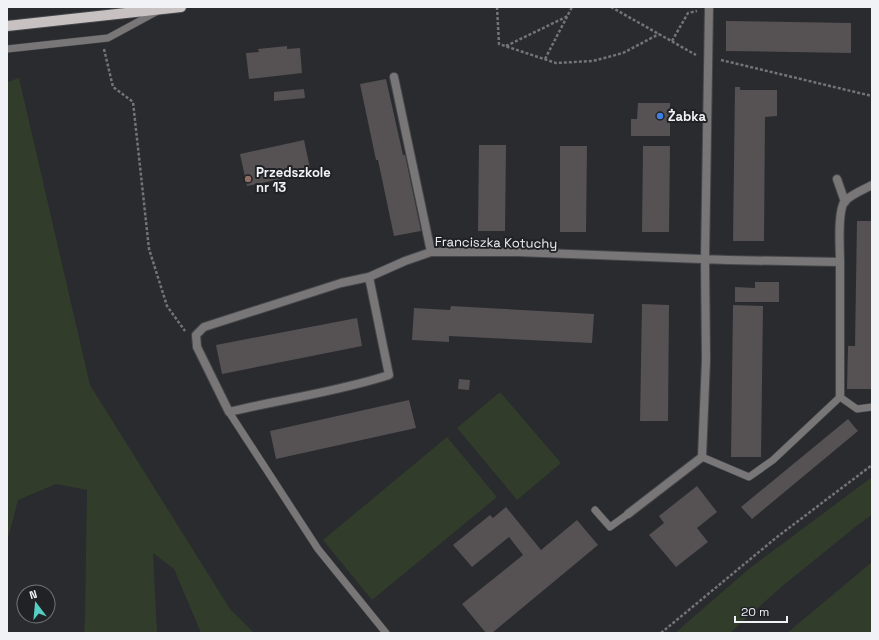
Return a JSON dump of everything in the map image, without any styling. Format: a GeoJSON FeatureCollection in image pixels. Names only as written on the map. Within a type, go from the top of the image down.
{"type":"FeatureCollection","features":[{"type":"Feature","properties":{"kind":"main road"},"geometry":{"type":"LineString","coordinates":[[7,26],[181,7]]}},
{"type":"Feature","properties":{"kind":"street"},"geometry":{"type":"LineString","coordinates":[[628,514],[702,457],[706,360],[705,259],[709,7]]}},
{"type":"Feature","properties":{"kind":"street"},"geometry":{"type":"LineString","coordinates":[[394,77],[431,252]]}},
{"type":"Feature","properties":{"kind":"street"},"geometry":{"type":"LineString","coordinates":[[837,179],[845,202]]}},
{"type":"Feature","properties":{"kind":"street"},"geometry":{"type":"LineString","coordinates":[[840,397],[841,210],[845,202],[872,185]]}},
{"type":"Feature","properties":{"kind":"street","name":"Franciszka Kotuchy"},"geometry":{"type":"LineString","coordinates":[[196,336],[204,327],[209,325],[341,283],[369,276],[431,252],[517,252],[840,262]]}},
{"type":"Feature","properties":{"kind":"street"},"geometry":{"type":"LineString","coordinates":[[196,336],[197,347],[229,412],[268,402],[366,383],[389,375],[369,276]]}},
{"type":"Feature","properties":{"kind":"lane"},"geometry":{"type":"LineString","coordinates":[[7,49],[108,38],[160,9]]}},
{"type":"Feature","properties":{"kind":"lane"},"geometry":{"type":"LineString","coordinates":[[702,457],[749,476],[773,460],[840,397],[857,409],[872,407]]}},
{"type":"Feature","properties":{"kind":"lane"},"geometry":{"type":"LineString","coordinates":[[229,412],[318,549],[386,633]]}},
{"type":"Feature","properties":{"kind":"lane"},"geometry":{"type":"LineString","coordinates":[[596,510],[610,527],[628,514]]}},
{"type":"Feature","properties":{"kind":"path"},"geometry":{"type":"LineString","coordinates":[[497,7],[499,44],[556,62],[593,61],[623,52],[659,34]]}},
{"type":"Feature","properties":{"kind":"path"},"geometry":{"type":"LineString","coordinates":[[545,59],[572,7]]}},
{"type":"Feature","properties":{"kind":"path"},"geometry":{"type":"LineString","coordinates":[[611,7],[698,56],[708,57],[872,96]]}},
{"type":"Feature","properties":{"kind":"path"},"geometry":{"type":"LineString","coordinates":[[672,41],[688,13],[697,11]]}},
{"type":"Feature","properties":{"kind":"path"},"geometry":{"type":"LineString","coordinates":[[506,46],[568,16]]}},
{"type":"Feature","properties":{"kind":"path"},"geometry":{"type":"LineString","coordinates":[[101,38],[112,87],[133,102],[151,256],[167,306],[186,333],[196,336]]}},
{"type":"Feature","properties":{"kind":"path"},"geometry":{"type":"LineString","coordinates":[[661,633],[777,538],[872,465]]}},
{"type":"Feature","properties":{"kind":"green space"},"geometry":{"type":"Polygon","coordinates":[[[19,78],[90,385],[230,609],[254,633],[201,633],[174,569],[153,553],[157,633],[84,633],[87,490],[56,484],[18,500],[7,542],[7,82],[19,78]]]}},
{"type":"Feature","properties":{"kind":"green space"},"geometry":{"type":"Polygon","coordinates":[[[500,392],[561,463],[517,500],[457,428],[500,392]]]}},
{"type":"Feature","properties":{"kind":"green space"},"geometry":{"type":"Polygon","coordinates":[[[447,437],[497,497],[372,600],[323,540],[447,437]]]}},
{"type":"Feature","properties":{"kind":"green space"},"geometry":{"type":"Polygon","coordinates":[[[872,477],[872,515],[780,588],[730,633],[675,633],[750,568],[872,477]]]}},
{"type":"Feature","properties":{"kind":"green space"},"geometry":{"type":"Polygon","coordinates":[[[872,562],[872,633],[787,633],[872,562]]]}},
{"type":"Feature","properties":{"kind":"building"},"geometry":{"type":"Polygon","coordinates":[[[726,21],[851,23],[851,53],[726,51],[726,21]]]}},
{"type":"Feature","properties":{"kind":"building"},"geometry":{"type":"Polygon","coordinates":[[[287,46],[287,49],[300,48],[302,73],[249,79],[246,53],[259,52],[258,49],[287,46]]]}},
{"type":"Feature","properties":{"kind":"building"},"geometry":{"type":"Polygon","coordinates":[[[386,79],[403,155],[405,155],[421,231],[394,236],[360,84],[386,79]]]}},
{"type":"Feature","properties":{"kind":"building"},"geometry":{"type":"Polygon","coordinates":[[[735,87],[740,87],[740,90],[777,90],[777,116],[765,117],[764,241],[733,241],[735,87]]]}},
{"type":"Feature","properties":{"kind":"building"},"geometry":{"type":"Polygon","coordinates":[[[304,89],[305,98],[274,101],[274,92],[304,89]]]}},
{"type":"Feature","properties":{"kind":"building"},"geometry":{"type":"Polygon","coordinates":[[[638,103],[670,103],[670,136],[631,136],[631,119],[637,119],[638,103]]]}},
{"type":"Feature","properties":{"kind":"building"},"geometry":{"type":"Polygon","coordinates":[[[304,140],[311,173],[247,186],[240,154],[304,140]]]}},
{"type":"Feature","properties":{"kind":"building"},"geometry":{"type":"Polygon","coordinates":[[[479,145],[506,145],[505,231],[478,231],[479,145]]]}},
{"type":"Feature","properties":{"kind":"building"},"geometry":{"type":"Polygon","coordinates":[[[560,146],[587,146],[586,232],[560,232],[560,146]]]}},
{"type":"Feature","properties":{"kind":"building"},"geometry":{"type":"Polygon","coordinates":[[[643,146],[670,146],[669,232],[642,232],[643,146]]]}},
{"type":"Feature","properties":{"kind":"building"},"geometry":{"type":"Polygon","coordinates":[[[857,221],[872,221],[872,389],[847,389],[848,346],[855,346],[857,221]]]}},
{"type":"Feature","properties":{"kind":"building"},"geometry":{"type":"Polygon","coordinates":[[[755,282],[779,282],[779,302],[735,302],[735,287],[755,288],[755,282]]]}},
{"type":"Feature","properties":{"kind":"building"},"geometry":{"type":"Polygon","coordinates":[[[642,304],[669,305],[668,421],[640,421],[642,304]]]}},
{"type":"Feature","properties":{"kind":"building"},"geometry":{"type":"Polygon","coordinates":[[[733,305],[763,306],[761,457],[731,457],[733,305]]]}},
{"type":"Feature","properties":{"kind":"building"},"geometry":{"type":"Polygon","coordinates":[[[451,306],[594,314],[592,343],[449,336],[449,342],[412,340],[414,308],[450,310],[451,306]]]}},
{"type":"Feature","properties":{"kind":"building"},"geometry":{"type":"Polygon","coordinates":[[[357,318],[362,346],[222,374],[216,345],[357,318]]]}},
{"type":"Feature","properties":{"kind":"building"},"geometry":{"type":"Polygon","coordinates":[[[459,379],[470,380],[469,390],[458,389],[459,379]]]}},
{"type":"Feature","properties":{"kind":"building"},"geometry":{"type":"Polygon","coordinates":[[[409,400],[416,428],[276,459],[270,431],[409,400]]]}},
{"type":"Feature","properties":{"kind":"building"},"geometry":{"type":"Polygon","coordinates":[[[848,419],[858,431],[752,519],[741,507],[848,419]]]}},
{"type":"Feature","properties":{"kind":"building"},"geometry":{"type":"Polygon","coordinates":[[[697,486],[717,512],[697,528],[708,542],[676,567],[649,535],[664,523],[659,516],[697,486]]]}},
{"type":"Feature","properties":{"kind":"building"},"geometry":{"type":"Polygon","coordinates":[[[506,507],[541,550],[577,520],[598,545],[492,633],[486,633],[462,604],[523,555],[509,537],[472,567],[453,545],[490,515],[493,518],[506,507]]]}},
{"type":"Feature","properties":{"kind":"place","name":"Żabka"},"geometry":{"type":"Point","coordinates":[660,116]}},
{"type":"Feature","properties":{"kind":"place","name":"Przedszkole nr 13"},"geometry":{"type":"Point","coordinates":[248,179]}}]}
